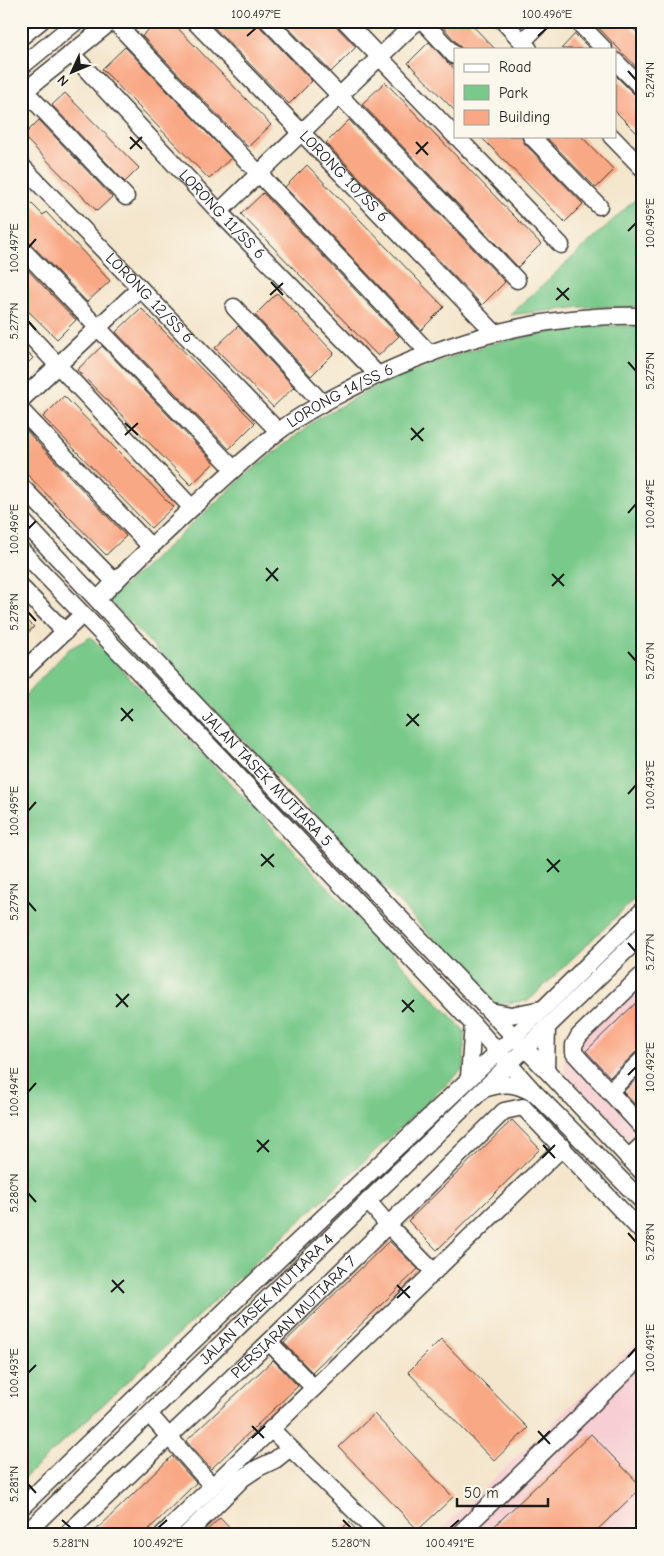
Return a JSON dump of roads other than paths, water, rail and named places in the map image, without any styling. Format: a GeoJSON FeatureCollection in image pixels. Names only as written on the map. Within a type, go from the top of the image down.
{"type":"FeatureCollection","features":[{"type":"Feature","properties":{"kind":"street"},"geometry":{"type":"LineString","coordinates":[[21,37],[41,21]]}},
{"type":"Feature","properties":{"kind":"street"},"geometry":{"type":"LineString","coordinates":[[21,67],[77,21]]}},
{"type":"Feature","properties":{"kind":"street"},"geometry":{"type":"LineString","coordinates":[[126,197],[23,92],[113,21],[430,354]]}},
{"type":"Feature","properties":{"kind":"street","name":"LORONG 10/SS 6"},"geometry":{"type":"LineString","coordinates":[[194,21],[300,134],[494,332]]}},
{"type":"Feature","properties":{"kind":"street"},"geometry":{"type":"LineString","coordinates":[[268,21],[516,280]]}},
{"type":"Feature","properties":{"kind":"street"},"geometry":{"type":"LineString","coordinates":[[345,21],[454,134]]}},
{"type":"Feature","properties":{"kind":"street"},"geometry":{"type":"LineString","coordinates":[[219,212],[417,21]]}},
{"type":"Feature","properties":{"kind":"street"},"geometry":{"type":"LineString","coordinates":[[423,21],[454,55]]}},
{"type":"Feature","properties":{"kind":"street"},"geometry":{"type":"LineString","coordinates":[[503,21],[526,45],[543,21]]}},
{"type":"Feature","properties":{"kind":"street"},"geometry":{"type":"LineString","coordinates":[[577,21],[603,48]]}},
{"type":"Feature","properties":{"kind":"street","name":"LORONG 11/SS 6"},"geometry":{"type":"LineString","coordinates":[[71,53],[219,212],[377,374]]}},
{"type":"Feature","properties":{"kind":"street"},"geometry":{"type":"LineString","coordinates":[[616,61],[643,89]]}},
{"type":"Feature","properties":{"kind":"street"},"geometry":{"type":"LineString","coordinates":[[458,138],[561,245]]}},
{"type":"Feature","properties":{"kind":"street"},"geometry":{"type":"LineString","coordinates":[[533,138],[599,206]]}},
{"type":"Feature","properties":{"kind":"street"},"geometry":{"type":"LineString","coordinates":[[613,138],[643,169]]}},
{"type":"Feature","properties":{"kind":"street","name":"LORONG 12/SS 6"},"geometry":{"type":"LineString","coordinates":[[21,165],[278,431]]}},
{"type":"Feature","properties":{"kind":"street"},"geometry":{"type":"LineString","coordinates":[[21,248],[234,469]]}},
{"type":"Feature","properties":{"kind":"street"},"geometry":{"type":"LineString","coordinates":[[21,400],[140,288]]}},
{"type":"Feature","properties":{"kind":"street"},"geometry":{"type":"LineString","coordinates":[[234,307],[322,403]]}},
{"type":"Feature","properties":{"kind":"street","name":"LORONG 14/SS 6"},"geometry":{"type":"LineString","coordinates":[[98,599],[192,508],[278,431],[322,403],[377,374],[494,332],[579,318],[643,316]]}},
{"type":"Feature","properties":{"kind":"street"},"geometry":{"type":"LineString","coordinates":[[21,326],[192,508]]}},
{"type":"Feature","properties":{"kind":"street"},"geometry":{"type":"LineString","coordinates":[[21,410],[151,547]]}},
{"type":"Feature","properties":{"kind":"street"},"geometry":{"type":"LineString","coordinates":[[21,486],[115,582]]}},
{"type":"Feature","properties":{"kind":"street","name":"JALAN TASEK MUTIARA 5"},"geometry":{"type":"LineString","coordinates":[[21,519],[643,1173]]}},
{"type":"Feature","properties":{"kind":"street","name":"JALAN TASEK MUTIARA 5"},"geometry":{"type":"LineString","coordinates":[[21,550],[473,1024],[536,1094],[643,1202]]}},
{"type":"Feature","properties":{"kind":"street"},"geometry":{"type":"LineString","coordinates":[[21,587],[64,632]]}},
{"type":"Feature","properties":{"kind":"street"},"geometry":{"type":"LineString","coordinates":[[21,673],[82,615]]}},
{"type":"Feature","properties":{"kind":"street"},"geometry":{"type":"LineString","coordinates":[[202,738],[214,724]]}},
{"type":"Feature","properties":{"kind":"street"},"geometry":{"type":"LineString","coordinates":[[503,1058],[513,1036],[643,910]]}},
{"type":"Feature","properties":{"kind":"street"},"geometry":{"type":"LineString","coordinates":[[503,1058],[525,1048],[643,934]]}},
{"type":"Feature","properties":{"kind":"street"},"geometry":{"type":"LineString","coordinates":[[643,974],[579,1036],[574,1045],[574,1053],[643,1128]]}},
{"type":"Feature","properties":{"kind":"street"},"geometry":{"type":"LineString","coordinates":[[490,1011],[511,1015],[542,1009]]}},
{"type":"Feature","properties":{"kind":"street"},"geometry":{"type":"LineString","coordinates":[[469,1077],[473,1024]]}},
{"type":"Feature","properties":{"kind":"street"},"geometry":{"type":"LineString","coordinates":[[546,1070],[547,1027]]}},
{"type":"Feature","properties":{"kind":"street","name":"JALAN TASEK MUTIARA 4"},"geometry":{"type":"LineString","coordinates":[[21,1508],[469,1077],[503,1058]]}},
{"type":"Feature","properties":{"kind":"street","name":"JALAN TASEK MUTIARA 4"},"geometry":{"type":"LineString","coordinates":[[26,1534],[484,1089],[503,1058]]}},
{"type":"Feature","properties":{"kind":"street"},"geometry":{"type":"LineString","coordinates":[[609,1092],[643,1059]]}},
{"type":"Feature","properties":{"kind":"street"},"geometry":{"type":"LineString","coordinates":[[484,1089],[509,1084],[520,1086],[536,1094]]}},
{"type":"Feature","properties":{"kind":"street","name":"PERSIARAN MUTIARA 7"},"geometry":{"type":"LineString","coordinates":[[66,1535],[170,1438],[389,1226],[504,1111],[523,1107],[563,1147]]}},
{"type":"Feature","properties":{"kind":"street"},"geometry":{"type":"LineString","coordinates":[[628,1158],[643,1144]]}},
{"type":"Feature","properties":{"kind":"street"},"geometry":{"type":"LineString","coordinates":[[162,1535],[563,1147],[643,1233]]}},
{"type":"Feature","properties":{"kind":"street"},"geometry":{"type":"LineString","coordinates":[[368,1201],[389,1226],[434,1272]]}},
{"type":"Feature","properties":{"kind":"street"},"geometry":{"type":"LineString","coordinates":[[238,1298],[253,1314]]}},
{"type":"Feature","properties":{"kind":"street"},"geometry":{"type":"LineString","coordinates":[[269,1342],[314,1388]]}},
{"type":"Feature","properties":{"kind":"street"},"geometry":{"type":"LineString","coordinates":[[458,1535],[643,1355]]}},
{"type":"Feature","properties":{"kind":"street"},"geometry":{"type":"LineString","coordinates":[[149,1414],[212,1486]]}},
{"type":"Feature","properties":{"kind":"street"},"geometry":{"type":"LineString","coordinates":[[271,1430],[379,1535]]}},
{"type":"Feature","properties":{"kind":"street"},"geometry":{"type":"LineString","coordinates":[[186,1535],[243,1478],[275,1460],[290,1448]]}}]}
